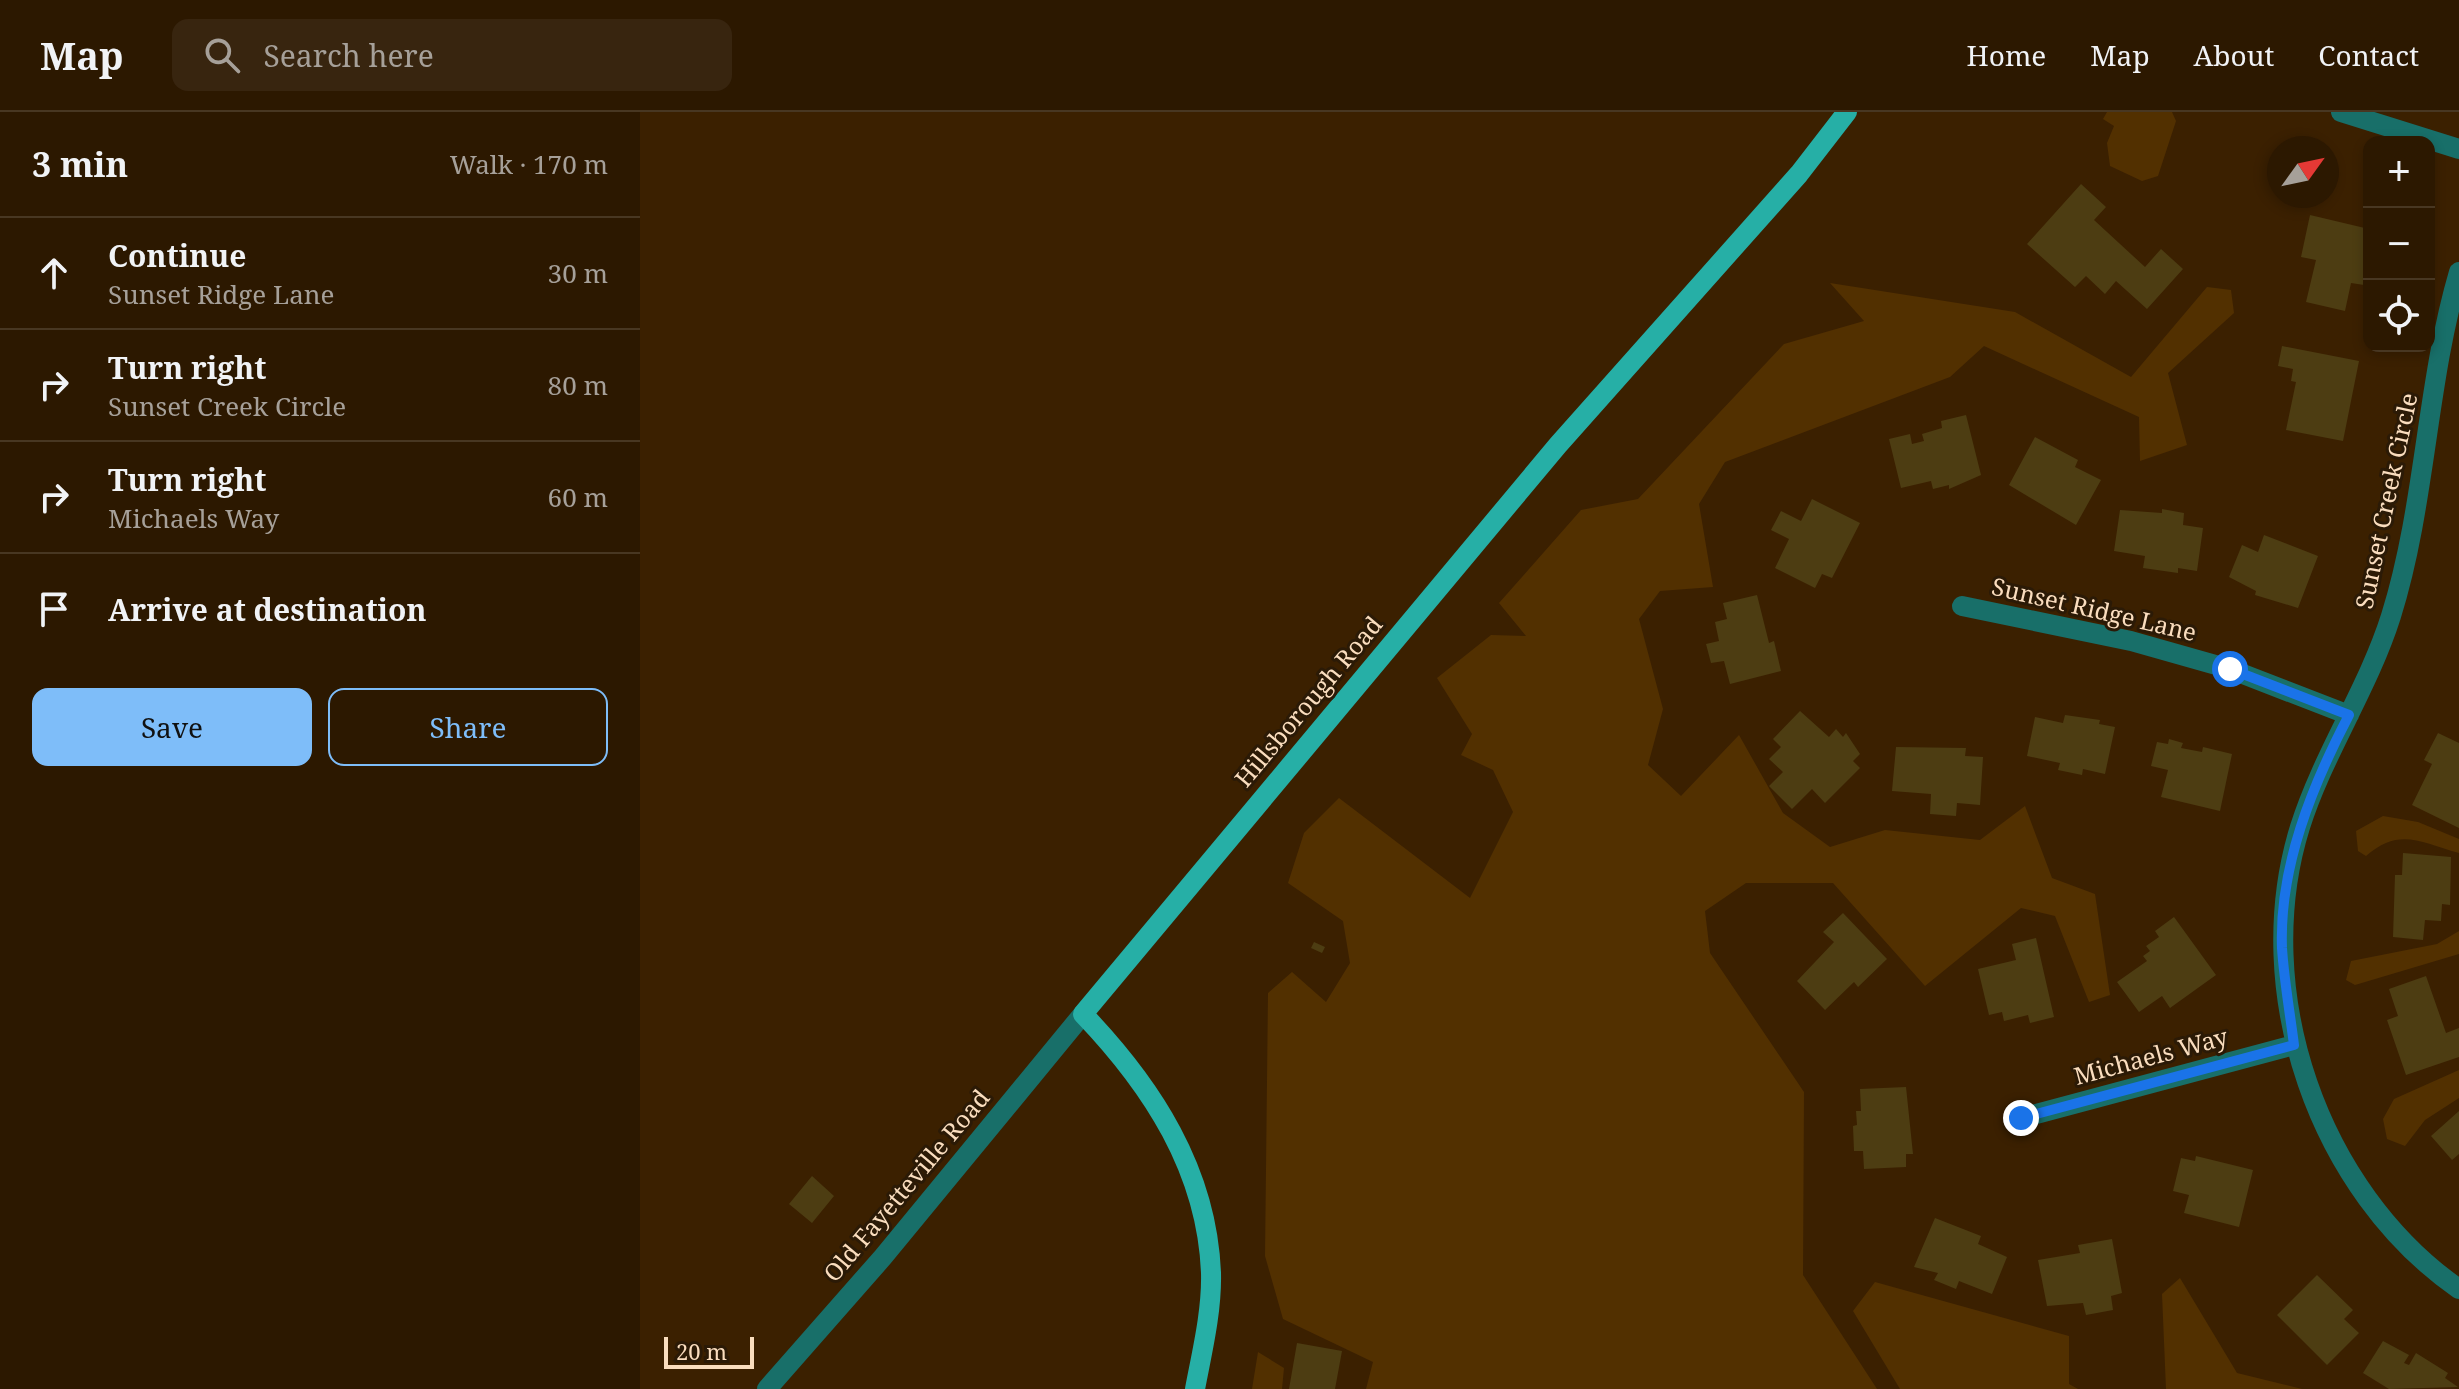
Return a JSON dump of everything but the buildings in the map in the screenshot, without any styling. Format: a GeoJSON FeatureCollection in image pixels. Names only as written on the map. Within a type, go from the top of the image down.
{"type":"FeatureCollection","features":[{"type":"Feature","properties":{"kind":"main road","name":"Hillsborough Road"},"geometry":{"type":"LineString","coordinates":[[1083,1014],[1548,457],[1799,174],[1847,112]]}},
{"type":"Feature","properties":{"kind":"main road"},"geometry":{"type":"LineString","coordinates":[[1083,1014],[1121,1054],[1154,1097],[1182,1151],[1205,1214],[1211,1275],[1195,1389]]}},
{"type":"Feature","properties":{"kind":"street"},"geometry":{"type":"LineString","coordinates":[[2341,112],[2459,149]]}},
{"type":"Feature","properties":{"kind":"street","name":"Sunset Creek Circle"},"geometry":{"type":"LineString","coordinates":[[2459,272],[2450,304],[2422,482],[2391,616],[2300,827],[2286,884],[2282,946],[2294,1045],[2313,1097],[2357,1180],[2422,1263],[2459,1289]]}},
{"type":"Feature","properties":{"kind":"street","name":"Sunset Ridge Lane"},"geometry":{"type":"LineString","coordinates":[[1962,606],[2131,641],[2230,669],[2349,715]]}},
{"type":"Feature","properties":{"kind":"street","name":"Old Fayetteville Road"},"geometry":{"type":"LineString","coordinates":[[767,1389],[883,1257],[1083,1014]]}},
{"type":"Feature","properties":{"kind":"street","name":"Michaels Way"},"geometry":{"type":"LineString","coordinates":[[2021,1118],[2294,1045]]}},
{"type":"Feature","properties":{"kind":"shaded area"},"geometry":{"type":"Polygon","coordinates":[[[2107,112],[2172,112],[2176,121],[2158,176],[2142,181],[2110,166],[2107,143],[2114,126],[2103,119],[2107,112]]]}},
{"type":"Feature","properties":{"kind":"shaded area"},"geometry":{"type":"Polygon","coordinates":[[[1830,283],[2015,312],[2131,377],[2207,287],[2231,290],[2234,313],[2168,373],[2187,445],[2140,461],[2139,417],[1984,346],[1950,377],[1725,462],[1699,504],[1713,587],[1660,591],[1639,619],[1663,709],[1648,765],[1681,796],[1739,735],[1783,813],[1830,847],[1885,830],[1980,840],[2025,806],[2052,878],[2095,894],[2110,995],[2089,1002],[2055,916],[2021,908],[1925,986],[1833,883],[1746,883],[1705,911],[1710,953],[1804,1092],[1803,1275],[1877,1389],[1366,1389],[1373,1362],[1283,1319],[1265,1256],[1268,993],[1292,972],[1326,1002],[1350,963],[1343,921],[1288,883],[1304,833],[1339,798],[1470,898],[1513,812],[1493,770],[1461,755],[1472,734],[1437,678],[1491,635],[1526,636],[1499,603],[1581,510],[1638,499],[1784,344],[1864,321],[1830,283]]]}},
{"type":"Feature","properties":{"kind":"shaded area"},"geometry":{"type":"Polygon","coordinates":[[[2383,816],[2418,822],[2459,839],[2459,853],[2421,841],[2400,839],[2378,847],[2366,856],[2358,851],[2356,831],[2383,816]]]}},
{"type":"Feature","properties":{"kind":"shaded area"},"geometry":{"type":"Polygon","coordinates":[[[2459,931],[2459,954],[2355,985],[2346,980],[2351,961],[2437,944],[2459,931]]]}},
{"type":"Feature","properties":{"kind":"shaded area"},"geometry":{"type":"Polygon","coordinates":[[[2459,1070],[2459,1098],[2425,1120],[2405,1146],[2387,1139],[2383,1119],[2394,1099],[2459,1070]]]}},
{"type":"Feature","properties":{"kind":"shaded area"},"geometry":{"type":"Polygon","coordinates":[[[2180,1278],[2237,1373],[2302,1389],[2166,1389],[2162,1294],[2180,1278]]]}},
{"type":"Feature","properties":{"kind":"shaded area"},"geometry":{"type":"Polygon","coordinates":[[[1875,1282],[2069,1336],[2069,1384],[2078,1389],[1900,1389],[1853,1311],[1875,1282]]]}},
{"type":"Feature","properties":{"kind":"shaded area"},"geometry":{"type":"Polygon","coordinates":[[[1258,1352],[1284,1368],[1282,1389],[1252,1389],[1258,1352]]]}},
{"type":"Feature","properties":{"kind":"route"},"geometry":{"type":"LineString","coordinates":[[2021,1118],[2294,1045],[2282,946],[2286,884],[2300,827],[2349,715],[2230,669]]}}]}
